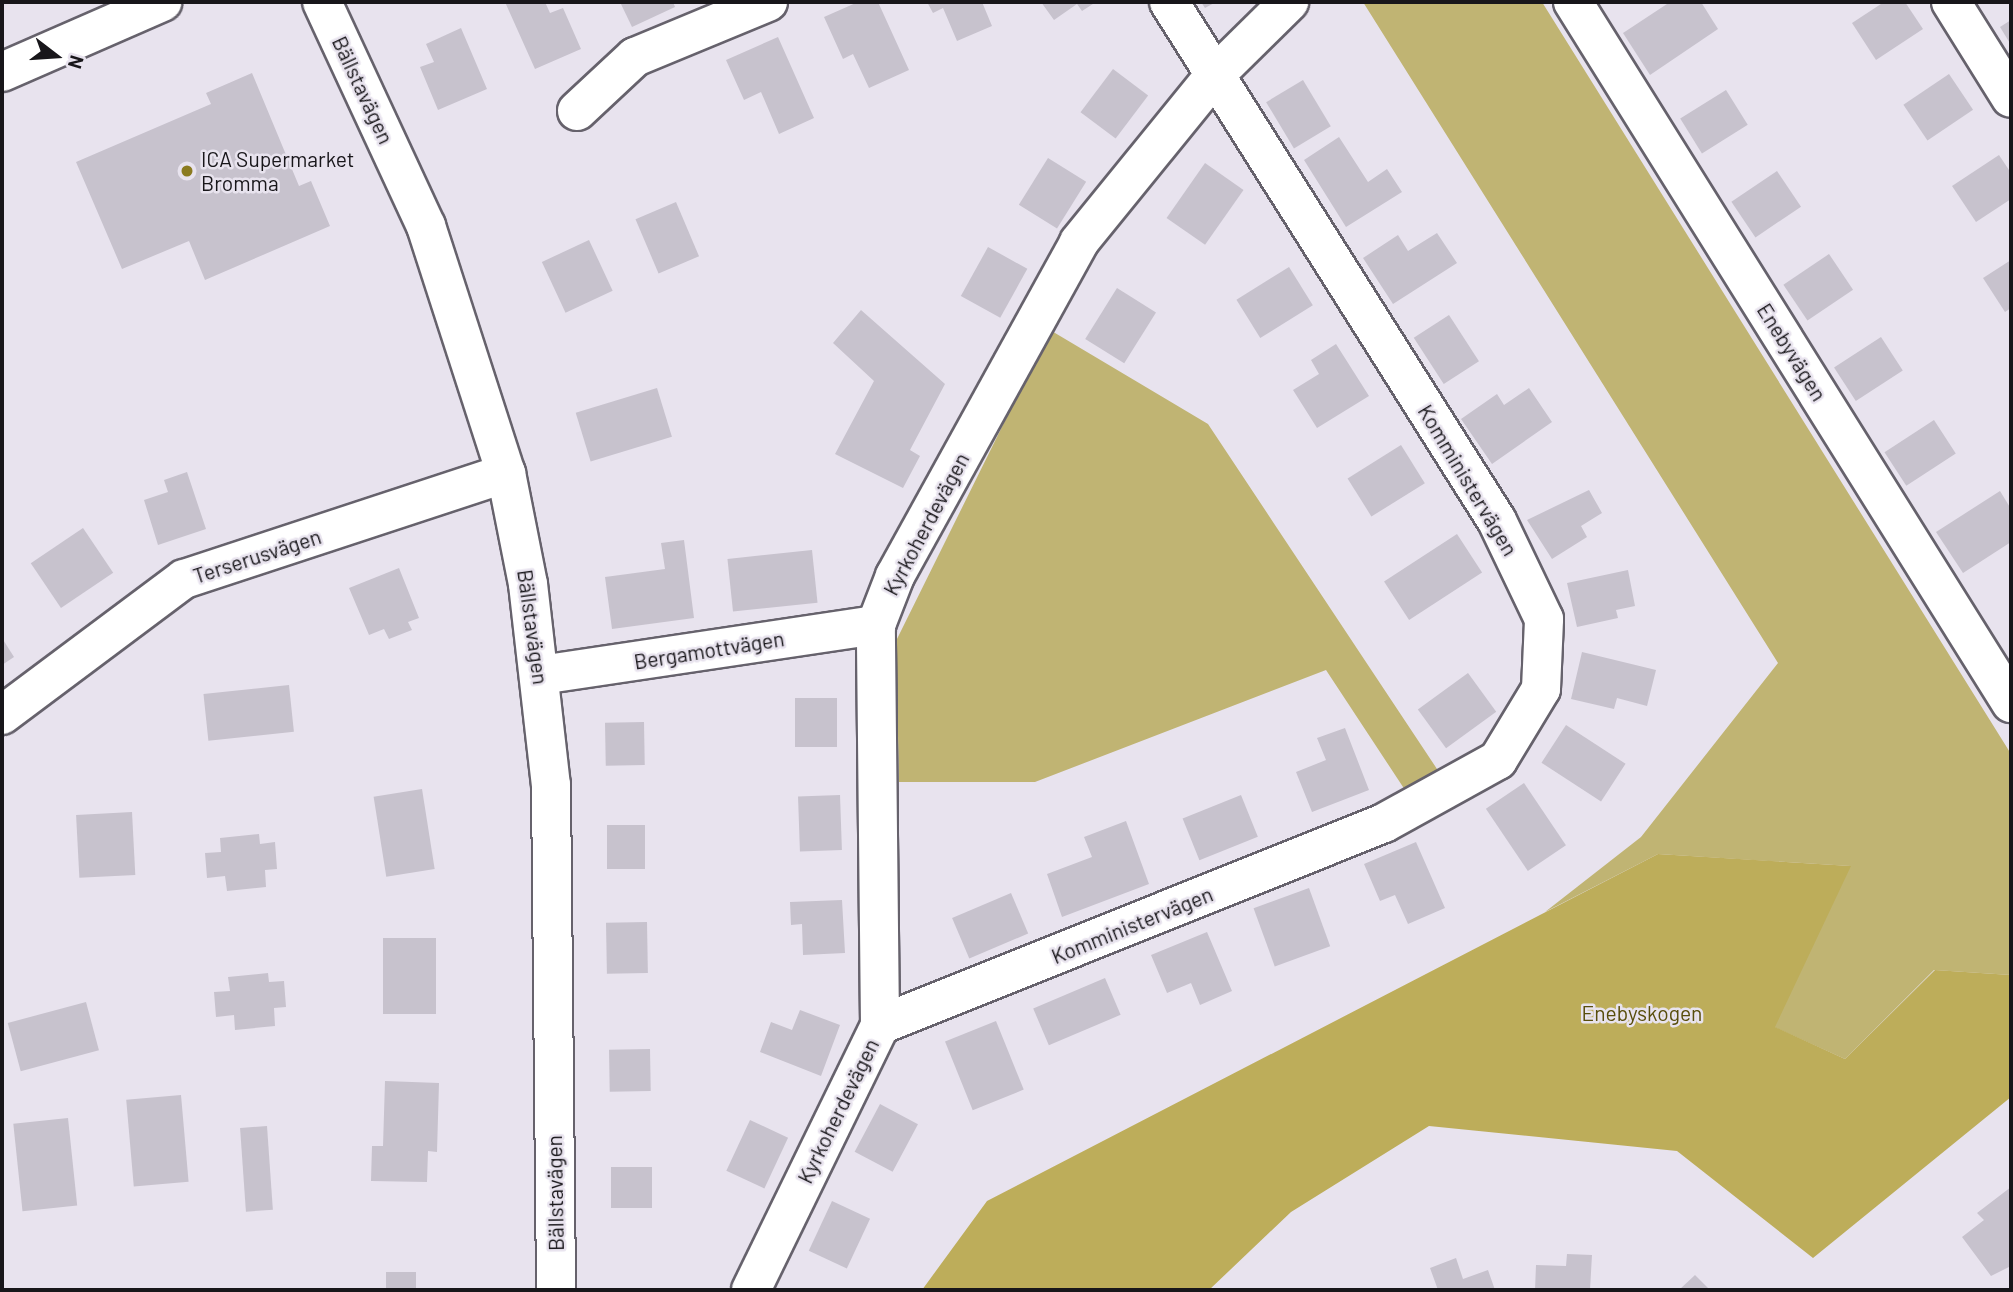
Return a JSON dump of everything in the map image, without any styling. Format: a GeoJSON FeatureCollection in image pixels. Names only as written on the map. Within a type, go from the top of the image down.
{"type":"FeatureCollection","features":[{"type":"Feature","properties":{"kind":"street"},"geometry":{"type":"LineString","coordinates":[[2,72],[162,2]]}},
{"type":"Feature","properties":{"kind":"street","name":"Bällstavägen"},"geometry":{"type":"LineString","coordinates":[[322,2],[426,226],[506,473],[541,675],[551,785],[556,1290]]}},
{"type":"Feature","properties":{"kind":"street"},"geometry":{"type":"LineString","coordinates":[[577,111],[635,57],[768,2]]}},
{"type":"Feature","properties":{"kind":"street","name":"Komministervägen"},"geometry":{"type":"LineString","coordinates":[[880,1025],[1384,823],[1498,760],[1541,689],[1544,619],[1497,520],[1213,77],[1169,2]]}},
{"type":"Feature","properties":{"kind":"street","name":"Kyrkoherdevägen"},"geometry":{"type":"LineString","coordinates":[[751,1290],[880,1025],[876,625],[895,576],[1079,242],[1213,77],[1289,2]]}},
{"type":"Feature","properties":{"kind":"street","name":"Enebyvägen"},"geometry":{"type":"LineString","coordinates":[[1573,2],[2011,703]]}},
{"type":"Feature","properties":{"kind":"street"},"geometry":{"type":"LineString","coordinates":[[1951,2],[2011,98]]}},
{"type":"Feature","properties":{"kind":"street","name":"Terserusvägen"},"geometry":{"type":"LineString","coordinates":[[2,715],[184,579],[506,473]]}},
{"type":"Feature","properties":{"kind":"street","name":"Bergamottvägen"},"geometry":{"type":"LineString","coordinates":[[541,675],[876,625]]}},
{"type":"Feature","properties":{"kind":"shaded area"},"geometry":{"type":"Polygon","coordinates":[[[1363,2],[1542,2],[2011,754],[2011,975],[1934,970],[1845,1059],[1774,1027],[1850,866],[1658,854],[1545,912],[1641,837],[1778,663],[1363,2]]]}},
{"type":"Feature","properties":{"kind":"shaded area"},"geometry":{"type":"Polygon","coordinates":[[[1050,330],[1208,424],[1439,772],[1405,790],[1326,670],[1035,782],[899,782],[896,641],[1050,330]]]}},
{"type":"Feature","properties":{"kind":"green space","name":"Enebyskogen"},"geometry":{"type":"Polygon","coordinates":[[[1658,854],[1851,866],[1775,1027],[1845,1059],[1935,970],[2011,975],[2011,1097],[1813,1258],[1677,1151],[1429,1126],[1291,1212],[1209,1290],[922,1290],[987,1201],[1658,854]]]}},
{"type":"Feature","properties":{"kind":"building"},"geometry":{"type":"Polygon","coordinates":[[[505,2],[545,2],[550,13],[563,8],[581,49],[535,69],[505,2]]]}},
{"type":"Feature","properties":{"kind":"building"},"geometry":{"type":"Polygon","coordinates":[[[620,2],[673,2],[675,7],[632,27],[620,2]]]}},
{"type":"Feature","properties":{"kind":"building"},"geometry":{"type":"Polygon","coordinates":[[[858,2],[878,2],[909,70],[869,88],[853,54],[843,59],[824,17],[858,2]]]}},
{"type":"Feature","properties":{"kind":"building"},"geometry":{"type":"Polygon","coordinates":[[[927,2],[982,2],[992,26],[957,41],[943,8],[933,13],[927,2]]]}},
{"type":"Feature","properties":{"kind":"building"},"geometry":{"type":"Polygon","coordinates":[[[1041,2],[1096,2],[1082,11],[1077,4],[1054,20],[1041,2]]]}},
{"type":"Feature","properties":{"kind":"building"},"geometry":{"type":"Polygon","coordinates":[[[1201,2],[1216,2],[1205,8],[1201,2]]]}},
{"type":"Feature","properties":{"kind":"building"},"geometry":{"type":"Polygon","coordinates":[[[1670,2],[1701,2],[1718,29],[1650,75],[1623,33],[1670,2]]]}},
{"type":"Feature","properties":{"kind":"building"},"geometry":{"type":"Polygon","coordinates":[[[1884,2],[1905,2],[1923,29],[1876,60],[1852,23],[1884,2]]]}},
{"type":"Feature","properties":{"kind":"building"},"geometry":{"type":"Polygon","coordinates":[[[2011,20],[2011,45],[2000,27],[2011,20]]]}},
{"type":"Feature","properties":{"kind":"building"},"geometry":{"type":"Polygon","coordinates":[[[461,28],[487,89],[438,110],[420,67],[434,62],[426,44],[461,28]]]}},
{"type":"Feature","properties":{"kind":"building"},"geometry":{"type":"Polygon","coordinates":[[[778,37],[814,118],[779,134],[761,92],[744,100],[726,60],[778,37]]]}},
{"type":"Feature","properties":{"kind":"building"},"geometry":{"type":"Polygon","coordinates":[[[1113,69],[1148,95],[1116,139],[1081,112],[1113,69]]]}},
{"type":"Feature","properties":{"kind":"building","name":"ICA Supermarket Bromma"},"geometry":{"type":"Polygon","coordinates":[[[252,73],[299,186],[311,181],[330,226],[205,280],[189,241],[122,269],[76,162],[211,104],[206,93],[252,73]]]}},
{"type":"Feature","properties":{"kind":"building"},"geometry":{"type":"Polygon","coordinates":[[[1949,74],[1973,110],[1927,140],[1903,105],[1949,74]]]}},
{"type":"Feature","properties":{"kind":"building"},"geometry":{"type":"Polygon","coordinates":[[[1303,80],[1331,126],[1294,148],[1266,102],[1303,80]]]}},
{"type":"Feature","properties":{"kind":"building"},"geometry":{"type":"Polygon","coordinates":[[[1726,90],[1748,125],[1702,153],[1680,119],[1726,90]]]}},
{"type":"Feature","properties":{"kind":"building"},"geometry":{"type":"Polygon","coordinates":[[[1339,137],[1368,182],[1387,169],[1402,192],[1346,227],[1304,160],[1339,137]]]}},
{"type":"Feature","properties":{"kind":"building"},"geometry":{"type":"Polygon","coordinates":[[[1999,155],[2011,173],[2011,199],[1976,222],[1952,186],[1999,155]]]}},
{"type":"Feature","properties":{"kind":"building"},"geometry":{"type":"Polygon","coordinates":[[[1048,158],[1086,182],[1057,228],[1019,205],[1048,158]]]}},
{"type":"Feature","properties":{"kind":"building"},"geometry":{"type":"Polygon","coordinates":[[[1205,163],[1244,190],[1205,245],[1167,218],[1205,163]]]}},
{"type":"Feature","properties":{"kind":"building"},"geometry":{"type":"Polygon","coordinates":[[[1777,171],[1801,207],[1755,237],[1731,202],[1777,171]]]}},
{"type":"Feature","properties":{"kind":"building"},"geometry":{"type":"Polygon","coordinates":[[[676,202],[699,256],[659,274],[635,219],[676,202]]]}},
{"type":"Feature","properties":{"kind":"building"},"geometry":{"type":"Polygon","coordinates":[[[1437,233],[1457,263],[1393,304],[1363,258],[1398,235],[1408,251],[1437,233]]]}},
{"type":"Feature","properties":{"kind":"building"},"geometry":{"type":"Polygon","coordinates":[[[589,240],[613,291],[566,313],[542,262],[589,240]]]}},
{"type":"Feature","properties":{"kind":"building"},"geometry":{"type":"Polygon","coordinates":[[[988,247],[1027,269],[1000,318],[961,296],[988,247]]]}},
{"type":"Feature","properties":{"kind":"building"},"geometry":{"type":"Polygon","coordinates":[[[1829,254],[1853,290],[1807,320],[1783,285],[1829,254]]]}},
{"type":"Feature","properties":{"kind":"building"},"geometry":{"type":"Polygon","coordinates":[[[2011,260],[2011,308],[2005,312],[1983,278],[2011,260]]]}},
{"type":"Feature","properties":{"kind":"building"},"geometry":{"type":"Polygon","coordinates":[[[1289,267],[1313,305],[1260,338],[1236,300],[1289,267]]]}},
{"type":"Feature","properties":{"kind":"building"},"geometry":{"type":"Polygon","coordinates":[[[1117,288],[1156,312],[1124,363],[1085,339],[1117,288]]]}},
{"type":"Feature","properties":{"kind":"building"},"geometry":{"type":"Polygon","coordinates":[[[861,310],[945,384],[910,450],[920,456],[903,488],[835,454],[874,381],[833,343],[861,310]]]}},
{"type":"Feature","properties":{"kind":"building"},"geometry":{"type":"Polygon","coordinates":[[[1449,315],[1479,361],[1444,384],[1414,338],[1449,315]]]}},
{"type":"Feature","properties":{"kind":"building"},"geometry":{"type":"Polygon","coordinates":[[[1881,337],[1903,371],[1856,401],[1834,367],[1881,337]]]}},
{"type":"Feature","properties":{"kind":"building"},"geometry":{"type":"Polygon","coordinates":[[[1336,344],[1369,396],[1317,428],[1293,390],[1319,374],[1311,360],[1336,344]]]}},
{"type":"Feature","properties":{"kind":"building"},"geometry":{"type":"Polygon","coordinates":[[[657,388],[672,437],[591,462],[576,413],[657,388]]]}},
{"type":"Feature","properties":{"kind":"building"},"geometry":{"type":"Polygon","coordinates":[[[1529,388],[1552,422],[1492,464],[1461,419],[1497,394],[1504,405],[1529,388]]]}},
{"type":"Feature","properties":{"kind":"building"},"geometry":{"type":"Polygon","coordinates":[[[1934,420],[1956,454],[1906,486],[1885,452],[1934,420]]]}},
{"type":"Feature","properties":{"kind":"building"},"geometry":{"type":"Polygon","coordinates":[[[1401,445],[1425,483],[1371,517],[1348,478],[1401,445]]]}},
{"type":"Feature","properties":{"kind":"building"},"geometry":{"type":"Polygon","coordinates":[[[187,472],[206,529],[158,545],[144,500],[168,492],[164,480],[187,472]]]}},
{"type":"Feature","properties":{"kind":"building"},"geometry":{"type":"Polygon","coordinates":[[[1589,490],[1602,513],[1581,526],[1587,537],[1552,559],[1527,520],[1589,490]]]}},
{"type":"Feature","properties":{"kind":"building"},"geometry":{"type":"Polygon","coordinates":[[[2000,491],[2011,509],[2011,542],[1963,573],[1936,532],[2000,491]]]}},
{"type":"Feature","properties":{"kind":"building"},"geometry":{"type":"Polygon","coordinates":[[[83,528],[113,573],[61,608],[31,563],[83,528]]]}},
{"type":"Feature","properties":{"kind":"building"},"geometry":{"type":"Polygon","coordinates":[[[1457,534],[1482,573],[1409,620],[1384,581],[1457,534]]]}},
{"type":"Feature","properties":{"kind":"building"},"geometry":{"type":"Polygon","coordinates":[[[684,540],[694,618],[612,629],[605,577],[665,569],[661,543],[684,540]]]}},
{"type":"Feature","properties":{"kind":"building"},"geometry":{"type":"Polygon","coordinates":[[[812,550],[818,603],[733,612],[727,559],[812,550]]]}},
{"type":"Feature","properties":{"kind":"building"},"geometry":{"type":"Polygon","coordinates":[[[399,568],[419,618],[408,622],[412,630],[389,639],[384,629],[369,635],[349,588],[399,568]]]}},
{"type":"Feature","properties":{"kind":"building"},"geometry":{"type":"Polygon","coordinates":[[[1628,570],[1635,606],[1616,610],[1618,618],[1577,627],[1567,583],[1628,570]]]}},
{"type":"Feature","properties":{"kind":"building"},"geometry":{"type":"Polygon","coordinates":[[[2,638],[14,657],[2,665],[2,638]]]}},
{"type":"Feature","properties":{"kind":"building"},"geometry":{"type":"Polygon","coordinates":[[[1582,652],[1656,670],[1647,706],[1617,698],[1614,709],[1571,699],[1582,652]]]}},
{"type":"Feature","properties":{"kind":"building"},"geometry":{"type":"Polygon","coordinates":[[[1468,673],[1496,712],[1446,748],[1418,709],[1468,673]]]}},
{"type":"Feature","properties":{"kind":"building"},"geometry":{"type":"Polygon","coordinates":[[[289,685],[294,732],[208,741],[203,694],[289,685]]]}},
{"type":"Feature","properties":{"kind":"building"},"geometry":{"type":"Polygon","coordinates":[[[795,698],[837,698],[837,747],[795,747],[795,698]]]}},
{"type":"Feature","properties":{"kind":"building"},"geometry":{"type":"Polygon","coordinates":[[[644,722],[645,765],[606,766],[605,723],[644,722]]]}},
{"type":"Feature","properties":{"kind":"building"},"geometry":{"type":"Polygon","coordinates":[[[1566,725],[1626,764],[1601,801],[1541,763],[1566,725]]]}},
{"type":"Feature","properties":{"kind":"building"},"geometry":{"type":"Polygon","coordinates":[[[1345,728],[1369,790],[1312,812],[1296,772],[1326,760],[1317,738],[1345,728]]]}},
{"type":"Feature","properties":{"kind":"building"},"geometry":{"type":"Polygon","coordinates":[[[1524,783],[1566,845],[1528,871],[1486,809],[1524,783]]]}},
{"type":"Feature","properties":{"kind":"building"},"geometry":{"type":"Polygon","coordinates":[[[422,789],[435,869],[386,877],[374,797],[422,789]]]}},
{"type":"Feature","properties":{"kind":"building"},"geometry":{"type":"Polygon","coordinates":[[[840,795],[842,850],[800,851],[798,796],[840,795]]]}},
{"type":"Feature","properties":{"kind":"building"},"geometry":{"type":"Polygon","coordinates":[[[1241,795],[1258,837],[1199,860],[1183,819],[1241,795]]]}},
{"type":"Feature","properties":{"kind":"building"},"geometry":{"type":"Polygon","coordinates":[[[132,812],[135,875],[79,878],[76,815],[132,812]]]}},
{"type":"Feature","properties":{"kind":"building"},"geometry":{"type":"Polygon","coordinates":[[[1126,821],[1149,884],[1062,917],[1047,874],[1092,857],[1084,837],[1126,821]]]}},
{"type":"Feature","properties":{"kind":"building"},"geometry":{"type":"Polygon","coordinates":[[[607,825],[645,825],[645,869],[607,869],[607,825]]]}},
{"type":"Feature","properties":{"kind":"building"},"geometry":{"type":"Polygon","coordinates":[[[259,834],[260,844],[275,842],[277,869],[265,870],[266,887],[227,891],[225,876],[207,878],[205,853],[221,852],[220,838],[259,834]]]}},
{"type":"Feature","properties":{"kind":"building"},"geometry":{"type":"Polygon","coordinates":[[[1416,842],[1445,908],[1408,924],[1395,895],[1380,901],[1364,864],[1416,842]]]}},
{"type":"Feature","properties":{"kind":"building"},"geometry":{"type":"Polygon","coordinates":[[[1309,888],[1330,946],[1275,966],[1254,908],[1309,888]]]}},
{"type":"Feature","properties":{"kind":"building"},"geometry":{"type":"Polygon","coordinates":[[[1011,893],[1028,934],[969,959],[952,918],[1011,893]]]}},
{"type":"Feature","properties":{"kind":"building"},"geometry":{"type":"Polygon","coordinates":[[[842,900],[845,953],[803,955],[802,924],[791,925],[790,902],[842,900]]]}},
{"type":"Feature","properties":{"kind":"building"},"geometry":{"type":"Polygon","coordinates":[[[647,922],[648,973],[607,974],[606,923],[647,922]]]}},
{"type":"Feature","properties":{"kind":"building"},"geometry":{"type":"Polygon","coordinates":[[[1207,932],[1232,991],[1200,1005],[1191,983],[1167,993],[1151,955],[1207,932]]]}},
{"type":"Feature","properties":{"kind":"building"},"geometry":{"type":"Polygon","coordinates":[[[383,938],[436,938],[436,1014],[383,1014],[383,938]]]}},
{"type":"Feature","properties":{"kind":"building"},"geometry":{"type":"Polygon","coordinates":[[[268,973],[269,982],[284,981],[286,1007],[274,1008],[275,1026],[235,1030],[234,1015],[216,1017],[214,992],[230,991],[228,977],[268,973]]]}},
{"type":"Feature","properties":{"kind":"building"},"geometry":{"type":"Polygon","coordinates":[[[1105,978],[1121,1015],[1049,1045],[1033,1008],[1105,978]]]}},
{"type":"Feature","properties":{"kind":"building"},"geometry":{"type":"Polygon","coordinates":[[[86,1002],[99,1050],[21,1071],[8,1023],[86,1002]]]}},
{"type":"Feature","properties":{"kind":"building"},"geometry":{"type":"Polygon","coordinates":[[[800,1010],[840,1025],[821,1076],[760,1052],[771,1022],[792,1030],[800,1010]]]}},
{"type":"Feature","properties":{"kind":"building"},"geometry":{"type":"Polygon","coordinates":[[[996,1021],[1024,1090],[973,1110],[945,1042],[996,1021]]]}},
{"type":"Feature","properties":{"kind":"building"},"geometry":{"type":"Polygon","coordinates":[[[650,1049],[651,1091],[610,1092],[609,1050],[650,1049]]]}},
{"type":"Feature","properties":{"kind":"building"},"geometry":{"type":"Polygon","coordinates":[[[385,1081],[439,1083],[437,1152],[428,1151],[427,1182],[371,1181],[372,1146],[383,1146],[385,1081]]]}},
{"type":"Feature","properties":{"kind":"building"},"geometry":{"type":"Polygon","coordinates":[[[181,1095],[189,1182],[134,1186],[126,1100],[181,1095]]]}},
{"type":"Feature","properties":{"kind":"building"},"geometry":{"type":"Polygon","coordinates":[[[880,1104],[918,1124],[893,1172],[855,1152],[880,1104]]]}},
{"type":"Feature","properties":{"kind":"building"},"geometry":{"type":"Polygon","coordinates":[[[68,1118],[77,1206],[22,1211],[13,1124],[68,1118]]]}},
{"type":"Feature","properties":{"kind":"building"},"geometry":{"type":"Polygon","coordinates":[[[750,1120],[788,1138],[764,1189],[726,1171],[750,1120]]]}},
{"type":"Feature","properties":{"kind":"building"},"geometry":{"type":"Polygon","coordinates":[[[267,1126],[273,1210],[246,1212],[240,1128],[267,1126]]]}},
{"type":"Feature","properties":{"kind":"building"},"geometry":{"type":"Polygon","coordinates":[[[611,1167],[652,1167],[652,1208],[611,1208],[611,1167]]]}},
{"type":"Feature","properties":{"kind":"building"},"geometry":{"type":"Polygon","coordinates":[[[2011,1187],[2011,1266],[1991,1276],[1962,1237],[1984,1220],[1977,1213],[2011,1187]]]}},
{"type":"Feature","properties":{"kind":"building"},"geometry":{"type":"Polygon","coordinates":[[[832,1201],[870,1219],[847,1269],[809,1251],[832,1201]]]}},
{"type":"Feature","properties":{"kind":"building"},"geometry":{"type":"Polygon","coordinates":[[[1567,1254],[1592,1255],[1590,1290],[1535,1290],[1536,1265],[1566,1266],[1567,1254]]]}},
{"type":"Feature","properties":{"kind":"building"},"geometry":{"type":"Polygon","coordinates":[[[1456,1258],[1463,1279],[1488,1270],[1495,1290],[1438,1290],[1430,1268],[1456,1258]]]}},
{"type":"Feature","properties":{"kind":"building"},"geometry":{"type":"Polygon","coordinates":[[[386,1272],[416,1272],[416,1290],[386,1290],[386,1272]]]}},
{"type":"Feature","properties":{"kind":"building"},"geometry":{"type":"Polygon","coordinates":[[[1695,1275],[1710,1290],[1679,1290],[1695,1275]]]}},
{"type":"Feature","properties":{"kind":"place","name":"ICA Supermarket Bromma"},"geometry":{"type":"Point","coordinates":[187,171]}}]}
